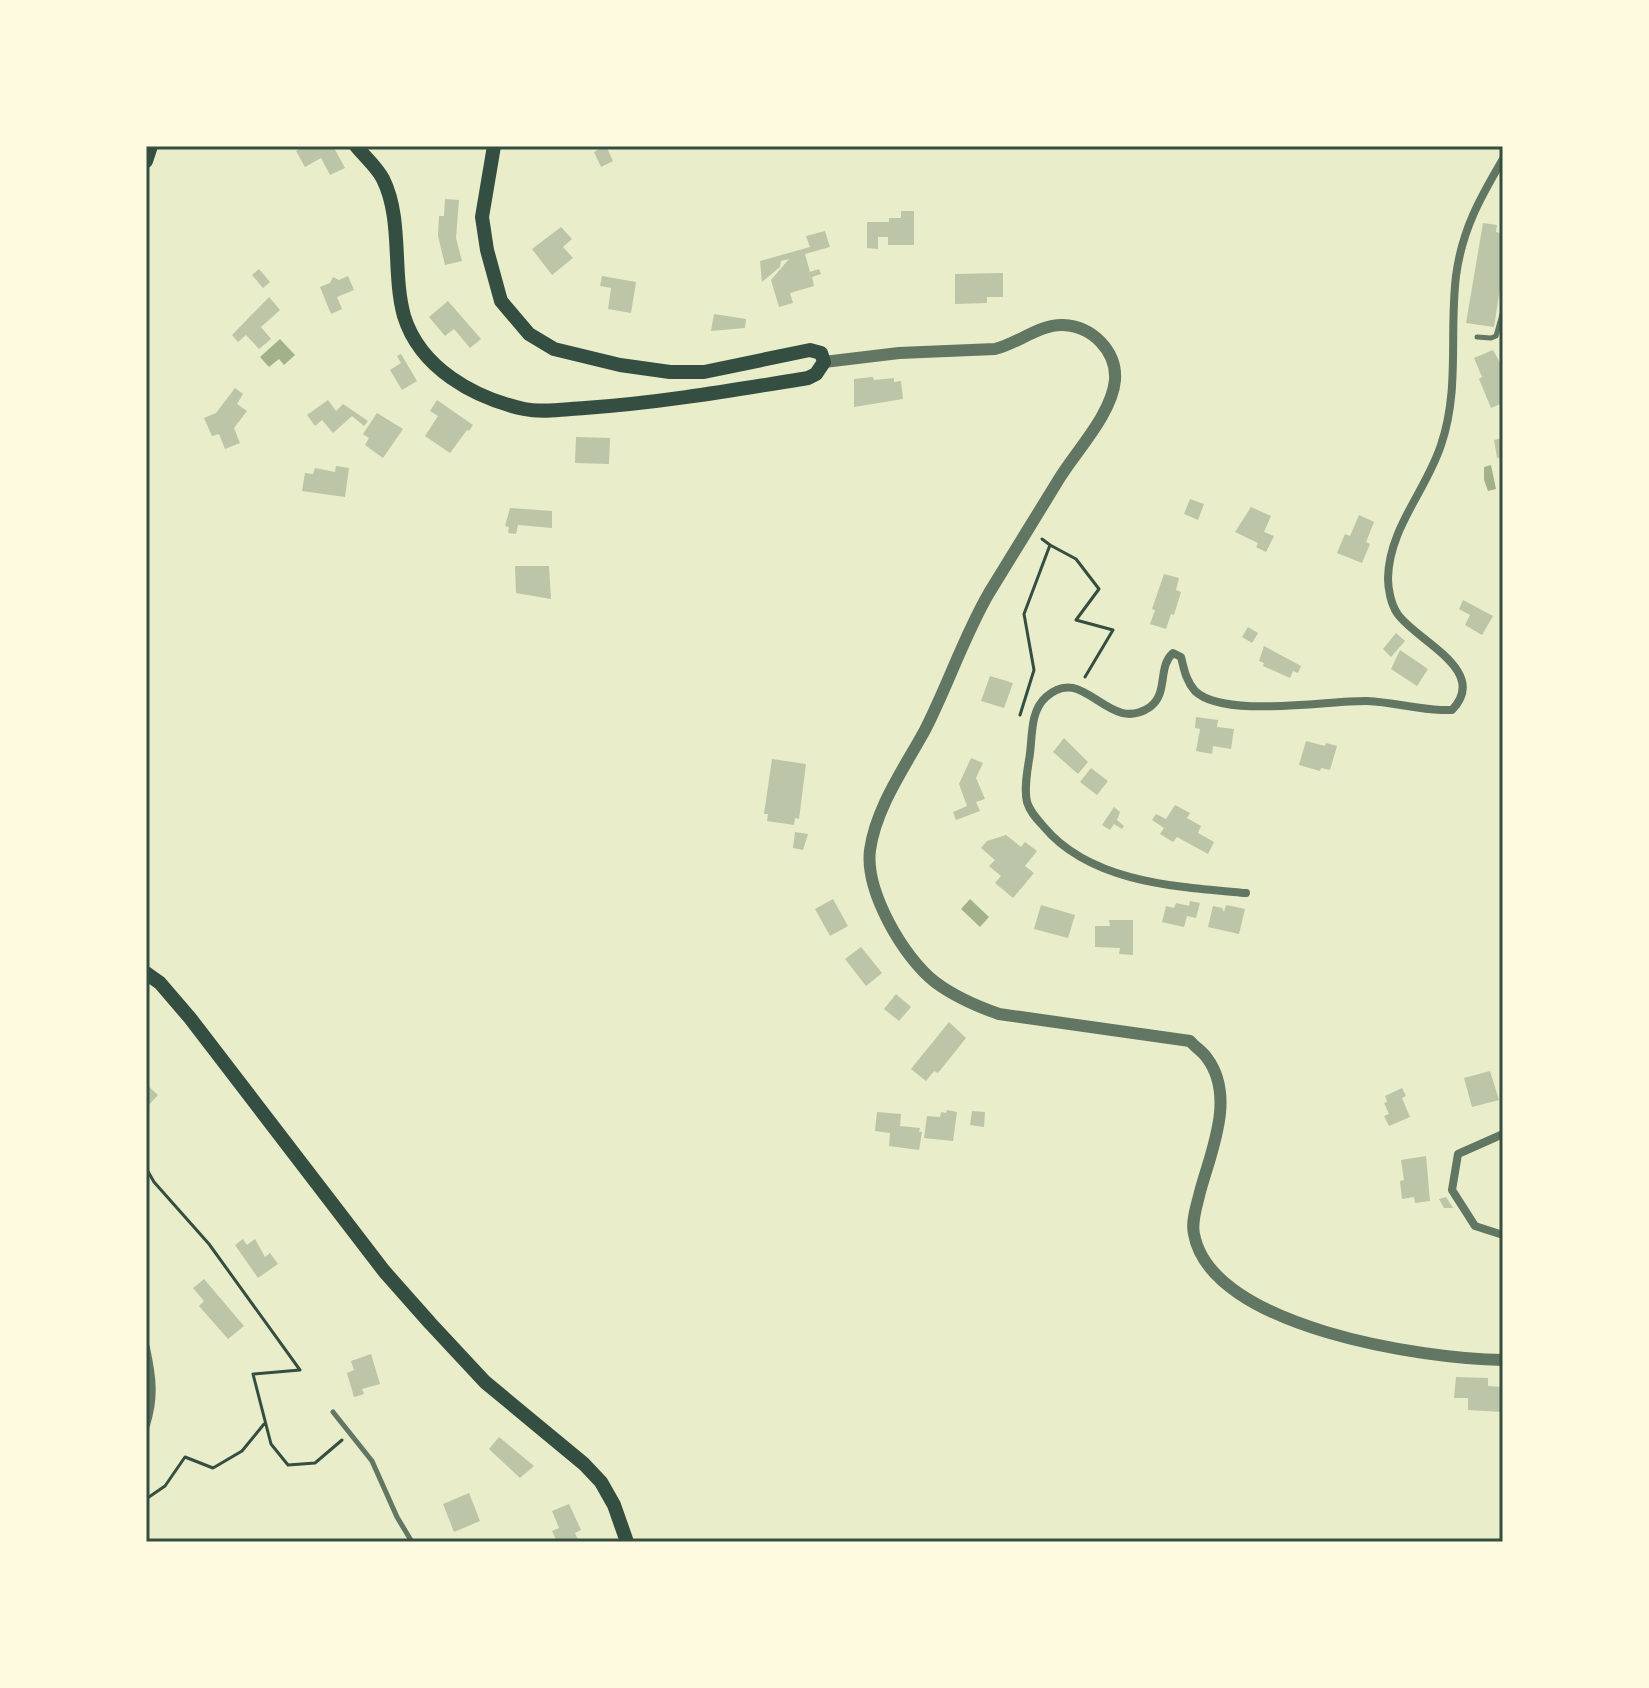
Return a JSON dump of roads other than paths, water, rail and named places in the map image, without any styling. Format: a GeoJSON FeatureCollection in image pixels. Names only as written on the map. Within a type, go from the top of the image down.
{"type":"FeatureCollection","features":[{"type":"Feature","properties":{"kind":"main road"},"geometry":{"type":"LineString","coordinates":[[146,161],[151,146]]}},
{"type":"Feature","properties":{"kind":"main road"},"geometry":{"type":"LineString","coordinates":[[356,146],[382,177],[392,206],[399,293],[406,323],[431,363],[465,387],[525,410],[580,409],[648,403],[808,378],[816,374],[824,362],[817,351],[803,351],[704,372],[670,372],[620,365],[554,349],[529,334],[501,301],[487,250],[482,217],[494,146]]}},
{"type":"Feature","properties":{"kind":"main road"},"geometry":{"type":"LineString","coordinates":[[146,973],[160,983],[190,1018],[384,1271],[430,1323],[485,1382],[584,1464],[601,1482],[614,1505],[627,1542]]}},
{"type":"Feature","properties":{"kind":"street"},"geometry":{"type":"LineString","coordinates":[[1246,893],[1154,882],[1079,858],[1052,836],[1028,806],[1027,777],[1035,712],[1044,698],[1054,691],[1065,689],[1086,691],[1114,712],[1145,710],[1160,697],[1166,663],[1173,653],[1181,657],[1188,681],[1196,691],[1212,700],[1283,706],[1367,701],[1452,710],[1462,696],[1452,660],[1398,615],[1391,601],[1388,580],[1391,551],[1399,528],[1428,480],[1451,406],[1456,276],[1462,245],[1471,214],[1503,159]]}},
{"type":"Feature","properties":{"kind":"street"},"geometry":{"type":"LineString","coordinates":[[824,362],[899,353],[995,349],[1061,325],[1082,329],[1099,340],[1111,357],[1115,379],[1110,402],[988,594],[877,823],[870,851],[872,882],[896,934],[934,981],[971,1005],[999,1014],[1190,1041],[1207,1057],[1216,1075],[1222,1099],[1195,1211],[1193,1233],[1200,1252],[1226,1286],[1296,1321],[1352,1340],[1379,1347],[1471,1360],[1503,1360]]}},
{"type":"Feature","properties":{"kind":"street"},"geometry":{"type":"LineString","coordinates":[[1503,1134],[1458,1154],[1452,1190],[1475,1226],[1503,1235]]}},
{"type":"Feature","properties":{"kind":"street"},"geometry":{"type":"LineString","coordinates":[[146,1348],[154,1381],[152,1407],[146,1425]]}},
{"type":"Feature","properties":{"kind":"lane"},"geometry":{"type":"LineString","coordinates":[[1477,337],[1496,336],[1503,311]]}},
{"type":"Feature","properties":{"kind":"lane"},"geometry":{"type":"LineString","coordinates":[[333,1412],[372,1461],[412,1542]]}}]}
